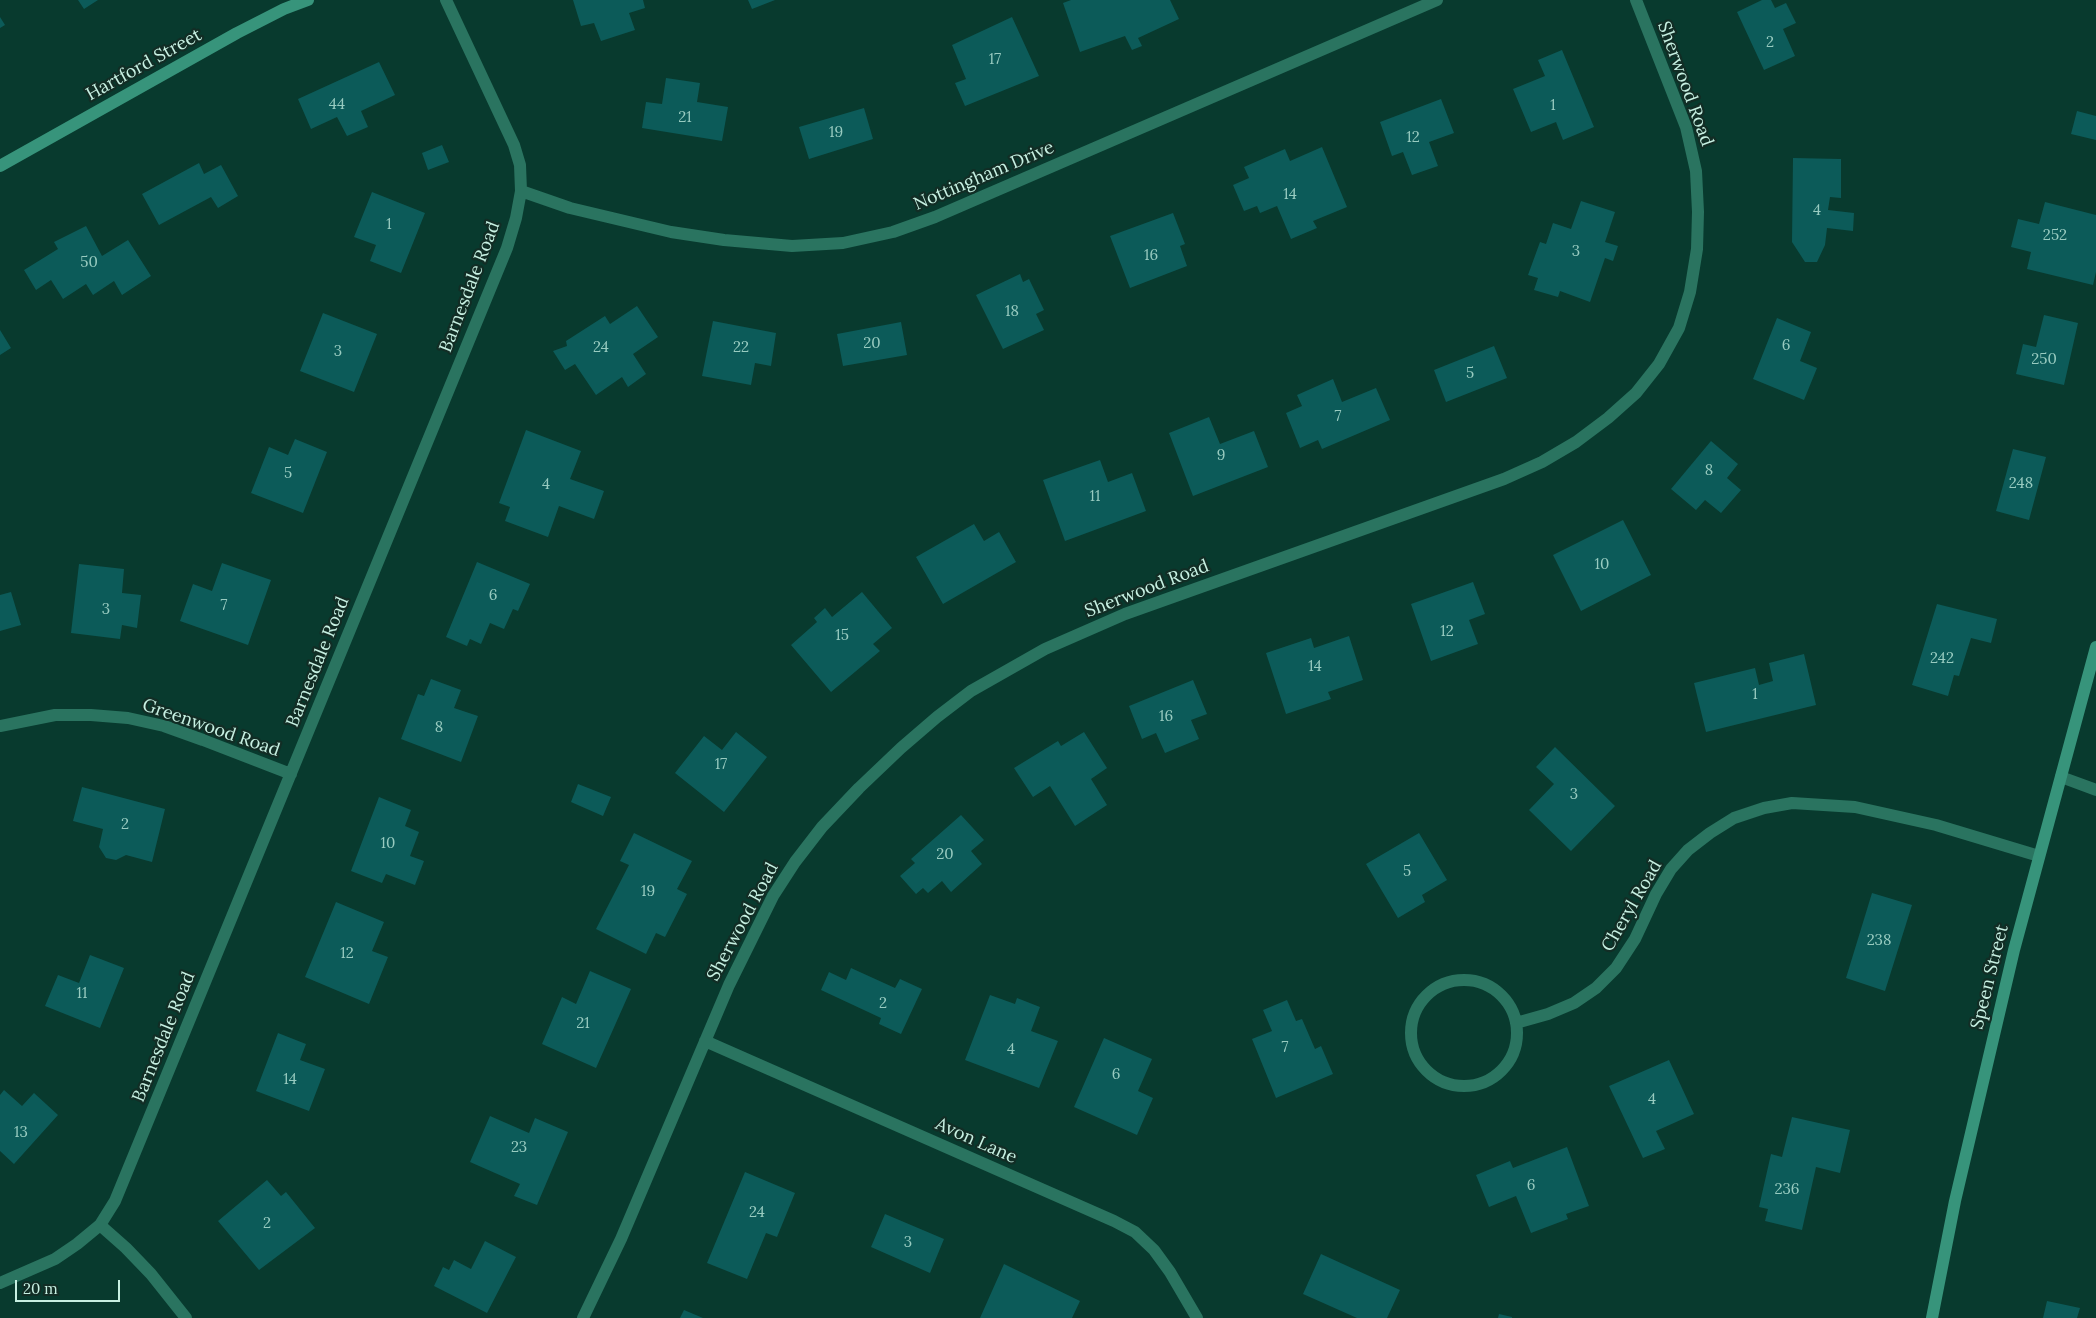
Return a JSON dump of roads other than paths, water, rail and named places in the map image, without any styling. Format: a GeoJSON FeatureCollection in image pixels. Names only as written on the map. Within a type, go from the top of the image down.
{"type":"FeatureCollection","features":[{"type":"Feature","properties":{"kind":"street","name":"Hartford Street"},"geometry":{"type":"LineString","coordinates":[[0,166],[237,33],[284,9],[308,0]]}},
{"type":"Feature","properties":{"kind":"street","name":"Barnesdale Road"},"geometry":{"type":"LineString","coordinates":[[0,1283],[55,1259],[78,1244],[100,1225],[115,1200],[507,248],[516,218],[520,191],[520,165],[514,145],[446,0]]}},
{"type":"Feature","properties":{"kind":"street","name":"Nottingham Drive"},"geometry":{"type":"LineString","coordinates":[[520,191],[570,208],[670,232],[724,240],[792,246],[843,243],[893,232],[935,216],[1436,0]]}},
{"type":"Feature","properties":{"kind":"street","name":"Sherwood Road"},"geometry":{"type":"LineString","coordinates":[[583,1318],[621,1239],[750,939],[773,896],[795,862],[822,827],[859,788],[937,717],[971,691],[1045,649],[1125,614],[1504,479],[1542,462],[1576,442],[1608,418],[1636,393],[1659,364],[1679,328],[1690,292],[1697,249],[1698,212],[1696,171],[1686,128],[1636,0]]}},
{"type":"Feature","properties":{"kind":"street","name":"Speen Street"},"geometry":{"type":"LineString","coordinates":[[1932,1318],[1974,1117],[2014,950],[2096,647]]}},
{"type":"Feature","properties":{"kind":"street","name":"Greenwood Road"},"geometry":{"type":"LineString","coordinates":[[0,726],[55,715],[128,718],[164,726],[291,774]]}},
{"type":"Feature","properties":{"kind":"street"},"geometry":{"type":"LineString","coordinates":[[2061,777],[2096,790]]}},
{"type":"Feature","properties":{"kind":"street","name":"Cheryl Road"},"geometry":{"type":"LineString","coordinates":[[1516,1023],[1548,1014],[1574,1003],[1596,988],[1616,968],[1635,939],[1656,894],[1671,869],[1688,850],[1734,818],[1764,808],[1792,803],[1855,806],[1936,825],[2039,856]]}},
{"type":"Feature","properties":{"kind":"street"},"geometry":{"type":"LineString","coordinates":[[1466,980],[1485,984],[1499,993],[1510,1005],[1516,1023],[1517,1042],[1511,1059],[1502,1071],[1487,1081],[1471,1086],[1452,1085],[1440,1081],[1427,1072],[1418,1061],[1412,1046],[1410,1030],[1414,1014],[1420,1002],[1431,991],[1446,983],[1466,980]]}},
{"type":"Feature","properties":{"kind":"street","name":"Avon Lane"},"geometry":{"type":"LineString","coordinates":[[705,1041],[1114,1221],[1135,1232],[1154,1250],[1170,1272],[1197,1318]]}},
{"type":"Feature","properties":{"kind":"street"},"geometry":{"type":"LineString","coordinates":[[100,1225],[151,1274],[186,1318]]}}]}
